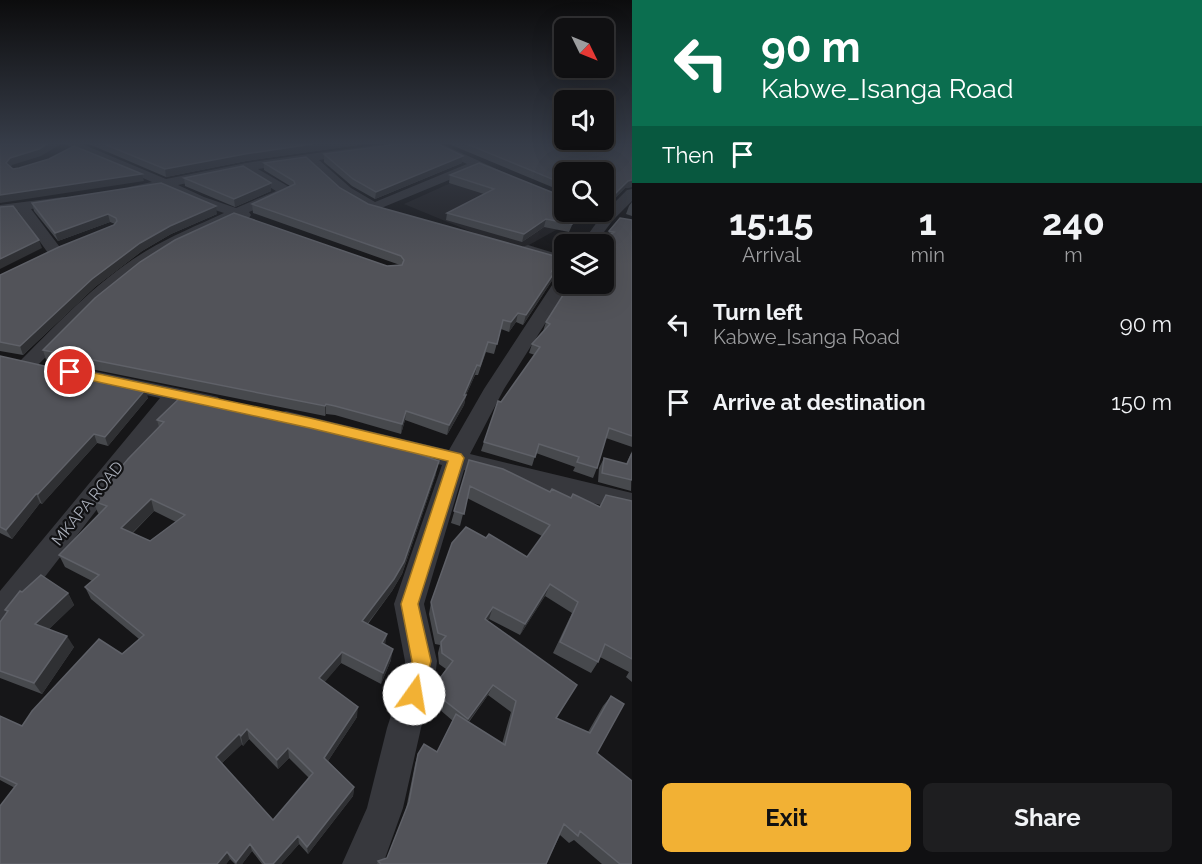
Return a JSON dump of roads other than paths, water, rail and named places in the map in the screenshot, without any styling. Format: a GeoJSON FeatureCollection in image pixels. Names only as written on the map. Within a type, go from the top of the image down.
{"type":"FeatureCollection","features":[{"type":"Feature","properties":{"kind":"street"},"geometry":{"type":"LineString","coordinates":[[117,193],[163,184]]}},
{"type":"Feature","properties":{"kind":"street"},"geometry":{"type":"LineString","coordinates":[[166,184],[199,200],[260,222]]}},
{"type":"Feature","properties":{"kind":"street"},"geometry":{"type":"LineString","coordinates":[[231,406],[19,362],[97,295],[149,256],[176,240],[285,191],[275,184]]}},
{"type":"Feature","properties":{"kind":"street"},"geometry":{"type":"LineString","coordinates":[[338,184],[374,207],[392,212]]}},
{"type":"Feature","properties":{"kind":"street"},"geometry":{"type":"LineString","coordinates":[[374,207],[428,184]]}},
{"type":"Feature","properties":{"kind":"street"},"geometry":{"type":"LineString","coordinates":[[614,206],[632,194]]}},
{"type":"Feature","properties":{"kind":"street"},"geometry":{"type":"LineString","coordinates":[[0,209],[77,199]]}},
{"type":"Feature","properties":{"kind":"street"},"geometry":{"type":"LineString","coordinates":[[21,206],[53,251]]}},
{"type":"Feature","properties":{"kind":"street"},"geometry":{"type":"LineString","coordinates":[[614,218],[624,221]]}},
{"type":"Feature","properties":{"kind":"street"},"geometry":{"type":"LineString","coordinates":[[511,245],[554,258]]}},
{"type":"Feature","properties":{"kind":"street"},"geometry":{"type":"LineString","coordinates":[[361,864],[371,847],[385,808],[401,739],[419,678],[421,661],[410,604],[456,458],[494,389],[555,294]]}},
{"type":"Feature","properties":{"kind":"street","name":"MKAPA ROAD"},"geometry":{"type":"LineString","coordinates":[[0,613],[175,394]]}},
{"type":"Feature","properties":{"kind":"street"},"geometry":{"type":"LineString","coordinates":[[265,413],[632,503]]}}]}
